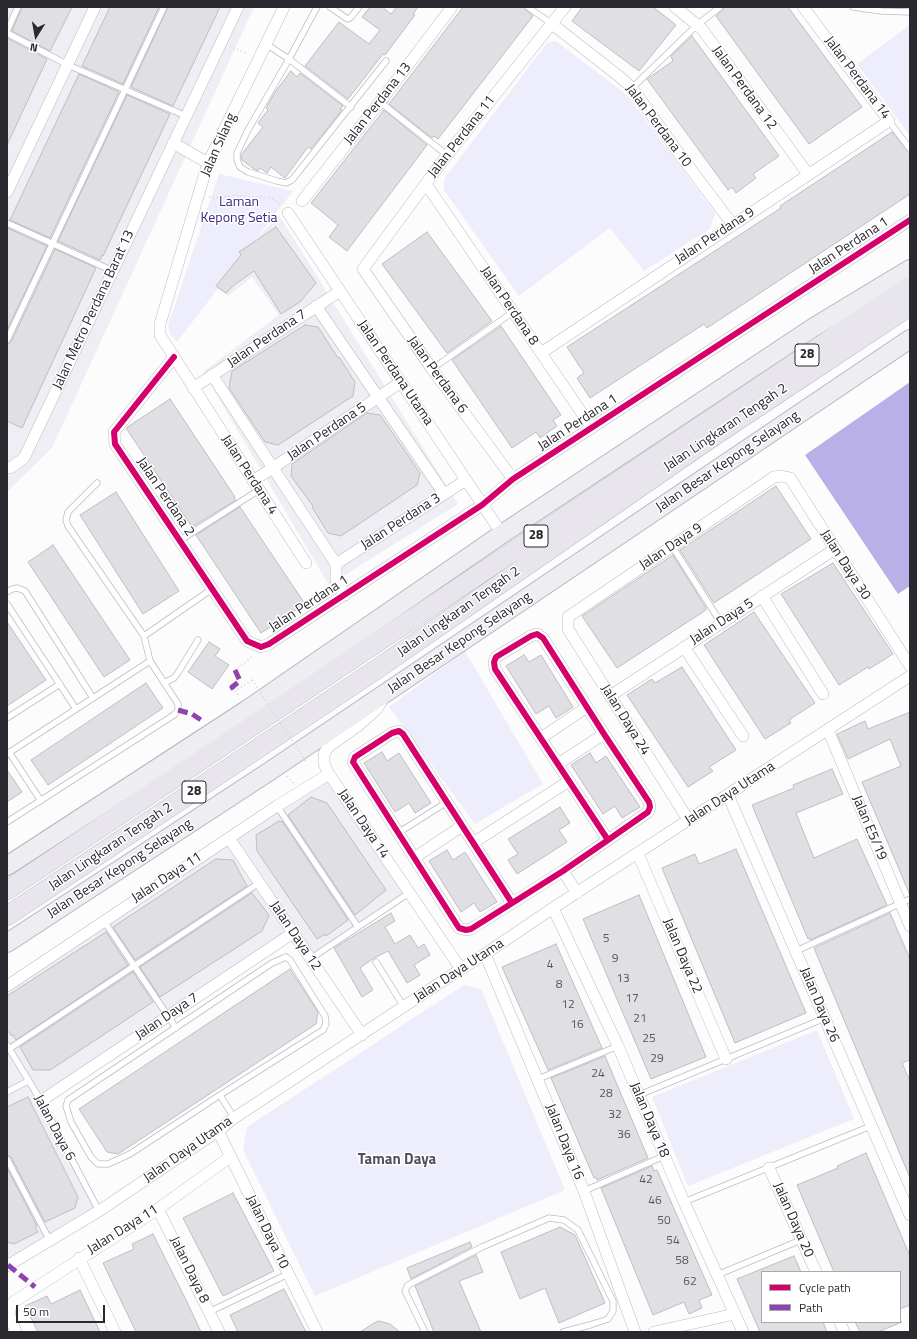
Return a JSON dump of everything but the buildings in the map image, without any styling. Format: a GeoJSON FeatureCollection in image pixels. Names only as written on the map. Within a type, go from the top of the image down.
{"type":"FeatureCollection","features":[{"type":"Feature","properties":{"kind":"highway","name":"Jalan Lingkaran Tengah 2"},"geometry":{"type":"LineString","coordinates":[[7,916],[380,667],[910,286]]}},
{"type":"Feature","properties":{"kind":"highway","name":"Jalan Lingkaran Tengah 2"},"geometry":{"type":"LineString","coordinates":[[7,890],[369,648],[707,431],[910,306]]}},
{"type":"Feature","properties":{"kind":"main road"},"geometry":{"type":"LineString","coordinates":[[7,866],[248,709],[502,534],[814,327],[910,269]]}},
{"type":"Feature","properties":{"kind":"main road","name":"Jalan Besar Kepong Selayang"},"geometry":{"type":"LineString","coordinates":[[7,943],[270,771],[910,339]]}},
{"type":"Feature","properties":{"kind":"street"},"geometry":{"type":"LineString","coordinates":[[7,192],[95,7]]}},
{"type":"Feature","properties":{"kind":"street","name":"Jalan Metro Perdana Barat 13"},"geometry":{"type":"LineString","coordinates":[[7,468],[24,458],[238,7]]}},
{"type":"Feature","properties":{"kind":"street","name":"Jalan Silang"},"geometry":{"type":"LineString","coordinates":[[160,335],[160,324],[208,163],[284,7]]}},
{"type":"Feature","properties":{"kind":"street","name":"Jalan Perdana 13"},"geometry":{"type":"LineString","coordinates":[[302,201],[452,7]]}},
{"type":"Feature","properties":{"kind":"street","name":"Jalan Perdana 11"},"geometry":{"type":"LineString","coordinates":[[363,269],[446,156],[565,7]]}},
{"type":"Feature","properties":{"kind":"street","name":"Jalan Perdana 12"},"geometry":{"type":"LineString","coordinates":[[675,7],[702,29],[808,174]]}},
{"type":"Feature","properties":{"kind":"street","name":"Jalan Perdana 14"},"geometry":{"type":"LineString","coordinates":[[803,7],[889,121]]}},
{"type":"Feature","properties":{"kind":"street","name":"Jalan Perdana 10"},"geometry":{"type":"LineString","coordinates":[[552,24],[632,88],[733,225]]}},
{"type":"Feature","properties":{"kind":"street","name":"Jalan Perdana 9"},"geometry":{"type":"LineString","coordinates":[[541,353],[889,121]]}},
{"type":"Feature","properties":{"kind":"street"},"geometry":{"type":"LineString","coordinates":[[173,143],[208,163]]}},
{"type":"Feature","properties":{"kind":"street","name":"Jalan Perdana 8"},"geometry":{"type":"LineString","coordinates":[[426,184],[592,428]]}},
{"type":"Feature","properties":{"kind":"street","name":"Jalan Perdana Utama"},"geometry":{"type":"LineString","coordinates":[[288,213],[502,534]]}},
{"type":"Feature","properties":{"kind":"street","name":"Jalan Perdana 1"},"geometry":{"type":"LineString","coordinates":[[261,647],[269,644],[345,595],[482,504],[513,479],[910,220]]}},
{"type":"Feature","properties":{"kind":"street","name":"Jalan Perdana 6"},"geometry":{"type":"LineString","coordinates":[[363,269],[432,369],[513,479]]}},
{"type":"Feature","properties":{"kind":"street","name":"Jalan Perdana 7"},"geometry":{"type":"LineString","coordinates":[[193,388],[340,291]]}},
{"type":"Feature","properties":{"kind":"street"},"geometry":{"type":"LineString","coordinates":[[316,306],[444,494]]}},
{"type":"Feature","properties":{"kind":"street","name":"Jalan Perdana 4"},"geometry":{"type":"LineString","coordinates":[[160,335],[306,563]]}},
{"type":"Feature","properties":{"kind":"street","name":"Jalan Perdana 2"},"geometry":{"type":"LineString","coordinates":[[174,357],[114,432],[115,444],[247,641],[261,647]]}},
{"type":"Feature","properties":{"kind":"street"},"geometry":{"type":"LineString","coordinates":[[212,376],[336,564],[336,580],[345,595]]}},
{"type":"Feature","properties":{"kind":"street","name":"Jalan Perdana 5"},"geometry":{"type":"LineString","coordinates":[[256,486],[273,468],[401,382]]}},
{"type":"Feature","properties":{"kind":"street","name":"Jalan Daya 30"},"geometry":{"type":"LineString","coordinates":[[774,477],[782,476],[790,478],[910,666]]}},
{"type":"Feature","properties":{"kind":"street","name":"Jalan Daya 9"},"geometry":{"type":"LineString","coordinates":[[568,617],[774,477]]}},
{"type":"Feature","properties":{"kind":"street","name":"Jalan Perdana 3"},"geometry":{"type":"LineString","coordinates":[[336,564],[466,480]]}},
{"type":"Feature","properties":{"kind":"street","name":"Jalan Daya 5"},"geometry":{"type":"LineString","coordinates":[[610,696],[835,549]]}},
{"type":"Feature","properties":{"kind":"street"},"geometry":{"type":"LineString","coordinates":[[762,596],[823,694]]}},
{"type":"Feature","properties":{"kind":"street","name":"Jalan Daya 24"},"geometry":{"type":"LineString","coordinates":[[568,617],[568,629],[689,821]]}},
{"type":"Feature","properties":{"kind":"street"},"geometry":{"type":"LineString","coordinates":[[512,903],[403,734],[399,731],[392,733],[355,758],[353,762],[459,928],[466,930],[472,929],[563,870],[608,840],[648,812],[650,807],[649,802],[543,638],[537,634],[531,636],[496,657],[494,662],[495,668],[608,840]]}},
{"type":"Feature","properties":{"kind":"street"},"geometry":{"type":"LineString","coordinates":[[684,647],[743,736]]}},
{"type":"Feature","properties":{"kind":"street","name":"Jalan Daya Utama"},"geometry":{"type":"LineString","coordinates":[[7,1266],[99,1212],[218,1131],[234,1118],[910,676]]}},
{"type":"Feature","properties":{"kind":"street","name":"Jalan Daya 14"},"geometry":{"type":"LineString","coordinates":[[390,690],[376,710],[359,725],[328,747],[324,754],[324,764],[329,774],[461,969]]}},
{"type":"Feature","properties":{"kind":"street"},"geometry":{"type":"LineString","coordinates":[[541,738],[587,707]]}},
{"type":"Feature","properties":{"kind":"street","name":"Jalan E5/19"},"geometry":{"type":"LineString","coordinates":[[828,730],[905,901],[910,926]]}},
{"type":"Feature","properties":{"kind":"street"},"geometry":{"type":"LineString","coordinates":[[558,764],[604,734]]}},
{"type":"Feature","properties":{"kind":"street","name":"Jalan Daya 11"},"geometry":{"type":"LineString","coordinates":[[7,986],[228,838],[329,774]]}},
{"type":"Feature","properties":{"kind":"street"},"geometry":{"type":"LineString","coordinates":[[473,843],[570,780]]}},
{"type":"Feature","properties":{"kind":"street","name":"Jalan Daya 26"},"geometry":{"type":"LineString","coordinates":[[728,795],[910,1215]]}},
{"type":"Feature","properties":{"kind":"street"},"geometry":{"type":"LineString","coordinates":[[414,858],[462,826]]}},
{"type":"Feature","properties":{"kind":"street","name":"Jalan Daya 12"},"geometry":{"type":"LineString","coordinates":[[228,838],[362,1035]]}},
{"type":"Feature","properties":{"kind":"street","name":"Jalan Daya 22"},"geometry":{"type":"LineString","coordinates":[[638,854],[726,1059]]}},
{"type":"Feature","properties":{"kind":"street"},"geometry":{"type":"LineString","coordinates":[[563,870],[577,893]]}},
{"type":"Feature","properties":{"kind":"street","name":"Jalan Daya 18"},"geometry":{"type":"LineString","coordinates":[[553,908],[618,1046],[684,1202],[743,1332]]}},
{"type":"Feature","properties":{"kind":"street","name":"Jalan Daya 7"},"geometry":{"type":"LineString","coordinates":[[41,1101],[293,933]]}},
{"type":"Feature","properties":{"kind":"street","name":"Jalan Daya 16"},"geometry":{"type":"LineString","coordinates":[[485,954],[584,1191],[635,1332]]}},
{"type":"Feature","properties":{"kind":"street","name":"Jalan Daya 10"},"geometry":{"type":"LineString","coordinates":[[218,1131],[317,1332]]}},
{"type":"Feature","properties":{"kind":"street","name":"Jalan Daya 11"},"geometry":{"type":"LineString","coordinates":[[16,1332],[9,1314],[11,1305],[14,1301],[79,1258],[158,1209],[230,1157]]}},
{"type":"Feature","properties":{"kind":"street","name":"Jalan Daya 20"},"geometry":{"type":"LineString","coordinates":[[769,1168],[816,1271]]}},
{"type":"Feature","properties":{"kind":"street","name":"Jalan Daya 8"},"geometry":{"type":"LineString","coordinates":[[158,1209],[219,1332]]}},
{"type":"Feature","properties":{"kind":"street"},"geometry":{"type":"LineString","coordinates":[[79,1258],[115,1332]]}},
{"type":"Feature","properties":{"kind":"street"},"geometry":{"type":"LineString","coordinates":[[654,1332],[735,1314]]}},
{"type":"Feature","properties":{"kind":"lane"},"geometry":{"type":"LineString","coordinates":[[18,7],[7,32],[68,65],[186,116]]}},
{"type":"Feature","properties":{"kind":"lane"},"geometry":{"type":"LineString","coordinates":[[7,340],[164,7]]}},
{"type":"Feature","properties":{"kind":"lane"},"geometry":{"type":"LineString","coordinates":[[317,7],[248,130],[237,153],[237,160],[240,167],[248,172],[278,181],[286,183],[292,180],[386,61]]}},
{"type":"Feature","properties":{"kind":"lane"},"geometry":{"type":"LineString","coordinates":[[330,7],[348,19],[359,7]]}},
{"type":"Feature","properties":{"kind":"lane"},"geometry":{"type":"LineString","coordinates":[[528,7],[552,24]]}},
{"type":"Feature","properties":{"kind":"lane"},"geometry":{"type":"LineString","coordinates":[[632,88],[696,25],[720,7]]}},
{"type":"Feature","properties":{"kind":"lane"},"geometry":{"type":"LineString","coordinates":[[853,7],[882,11],[910,12]]}},
{"type":"Feature","properties":{"kind":"lane"},"geometry":{"type":"LineString","coordinates":[[266,44],[289,59],[351,107]]}},
{"type":"Feature","properties":{"kind":"lane"},"geometry":{"type":"LineString","coordinates":[[380,102],[446,156]]}},
{"type":"Feature","properties":{"kind":"lane","name":"Jalan Perdana 14"},"geometry":{"type":"LineString","coordinates":[[889,121],[910,149]]}},
{"type":"Feature","properties":{"kind":"lane"},"geometry":{"type":"LineString","coordinates":[[7,224],[113,271]]}},
{"type":"Feature","properties":{"kind":"lane"},"geometry":{"type":"LineString","coordinates":[[432,369],[513,312]]}},
{"type":"Feature","properties":{"kind":"lane"},"geometry":{"type":"LineString","coordinates":[[7,822],[174,715],[178,710],[178,704],[150,661],[144,636],[68,526],[66,520],[68,512],[97,483]]}},
{"type":"Feature","properties":{"kind":"lane"},"geometry":{"type":"LineString","coordinates":[[179,541],[256,486]]}},
{"type":"Feature","properties":{"kind":"lane"},"geometry":{"type":"LineString","coordinates":[[672,546],[721,623]]}},
{"type":"Feature","properties":{"kind":"lane"},"geometry":{"type":"LineString","coordinates":[[7,592],[17,588],[25,591],[92,698]]}},
{"type":"Feature","properties":{"kind":"lane"},"geometry":{"type":"LineString","coordinates":[[144,636],[212,590]]}},
{"type":"Feature","properties":{"kind":"lane"},"geometry":{"type":"LineString","coordinates":[[7,604],[76,709]]}},
{"type":"Feature","properties":{"kind":"lane"},"geometry":{"type":"LineString","coordinates":[[164,683],[174,678],[198,640]]}},
{"type":"Feature","properties":{"kind":"lane"},"geometry":{"type":"LineString","coordinates":[[41,800],[8,753],[150,661]]}},
{"type":"Feature","properties":{"kind":"lane"},"geometry":{"type":"LineString","coordinates":[[7,718],[60,684]]}},
{"type":"Feature","properties":{"kind":"lane"},"geometry":{"type":"LineString","coordinates":[[398,833],[447,802]]}},
{"type":"Feature","properties":{"kind":"lane"},"geometry":{"type":"LineString","coordinates":[[277,806],[358,927]]}},
{"type":"Feature","properties":{"kind":"lane"},"geometry":{"type":"LineString","coordinates":[[8,1047],[135,966],[259,883]]}},
{"type":"Feature","properties":{"kind":"lane"},"geometry":{"type":"LineString","coordinates":[[310,959],[409,893]]}},
{"type":"Feature","properties":{"kind":"lane"},"geometry":{"type":"LineString","coordinates":[[796,951],[905,901]]}},
{"type":"Feature","properties":{"kind":"lane"},"geometry":{"type":"LineString","coordinates":[[104,920],[176,1028]]}},
{"type":"Feature","properties":{"kind":"lane"},"geometry":{"type":"LineString","coordinates":[[286,958],[290,960],[325,1016],[326,1024],[323,1030],[220,1095],[130,1154],[108,1164],[98,1164],[91,1157],[71,1122],[66,1106],[68,1100],[272,963],[286,958]]}},
{"type":"Feature","properties":{"kind":"lane"},"geometry":{"type":"LineString","coordinates":[[376,962],[405,1007]]}},
{"type":"Feature","properties":{"kind":"lane"},"geometry":{"type":"LineString","coordinates":[[639,1095],[825,1018]]}},
{"type":"Feature","properties":{"kind":"lane"},"geometry":{"type":"LineString","coordinates":[[538,1079],[618,1046]]}},
{"type":"Feature","properties":{"kind":"lane","name":"Jalan Daya 6"},"geometry":{"type":"LineString","coordinates":[[8,1047],[41,1101],[99,1212]]}},
{"type":"Feature","properties":{"kind":"lane"},"geometry":{"type":"LineString","coordinates":[[7,1092],[28,1081]]}},
{"type":"Feature","properties":{"kind":"lane"},"geometry":{"type":"LineString","coordinates":[[220,1095],[234,1118]]}},
{"type":"Feature","properties":{"kind":"lane"},"geometry":{"type":"LineString","coordinates":[[684,1202],[872,1126]]}},
{"type":"Feature","properties":{"kind":"lane"},"geometry":{"type":"LineString","coordinates":[[584,1191],[664,1156]]}},
{"type":"Feature","properties":{"kind":"lane"},"geometry":{"type":"LineString","coordinates":[[7,1159],[50,1241]]}},
{"type":"Feature","properties":{"kind":"lane"},"geometry":{"type":"LineString","coordinates":[[425,1332],[405,1291],[408,1285],[482,1247],[548,1218],[564,1220],[578,1230],[613,1301],[613,1312],[608,1319],[563,1332]]}},
{"type":"Feature","properties":{"kind":"lane"},"geometry":{"type":"LineString","coordinates":[[717,1275],[801,1240]]}},
{"type":"Feature","properties":{"kind":"lane"},"geometry":{"type":"LineString","coordinates":[[209,1312],[288,1274]]}},
{"type":"Feature","properties":{"kind":"lane"},"geometry":{"type":"LineString","coordinates":[[590,1325],[592,1332]]}},
{"type":"Feature","properties":{"kind":"path"},"geometry":{"type":"LineString","coordinates":[[221,42],[259,59]]}},
{"type":"Feature","properties":{"kind":"path"},"geometry":{"type":"LineString","coordinates":[[199,195],[215,198],[236,195],[264,197],[273,199],[288,213]]}},
{"type":"Feature","properties":{"kind":"path"},"geometry":{"type":"LineString","coordinates":[[235,670],[252,658]]}},
{"type":"Feature","properties":{"kind":"path"},"geometry":{"type":"LineString","coordinates":[[238,695],[235,690],[252,680],[307,763]]}},
{"type":"Feature","properties":{"kind":"shaded area"},"geometry":{"type":"Polygon","coordinates":[[[7,7],[254,7],[52,448],[7,492],[7,7]]]}},
{"type":"Feature","properties":{"kind":"shaded area"},"geometry":{"type":"Polygon","coordinates":[[[279,215],[458,504],[329,585],[203,372],[279,315],[252,277],[228,296],[213,285],[279,215]]]}},
{"type":"Feature","properties":{"kind":"shaded area"},"geometry":{"type":"Polygon","coordinates":[[[910,382],[910,586],[898,594],[805,455],[910,382]]]}},
{"type":"Feature","properties":{"kind":"shaded area"},"geometry":{"type":"Polygon","coordinates":[[[328,780],[403,893],[312,953],[293,926],[37,1097],[94,1209],[7,1260],[7,992],[227,844],[328,780]]]}},
{"type":"Feature","properties":{"kind":"green space"},"geometry":{"type":"Polygon","coordinates":[[[910,25],[910,136],[857,64],[910,25]]]}},
{"type":"Feature","properties":{"kind":"green space"},"geometry":{"type":"Polygon","coordinates":[[[556,41],[628,96],[715,213],[710,229],[644,271],[610,228],[519,296],[444,190],[444,179],[547,43],[556,41]]]}},
{"type":"Feature","properties":{"kind":"green space","name":"Laman Kepong Setia"},"geometry":{"type":"Polygon","coordinates":[[[219,174],[293,191],[177,342],[170,334],[168,325],[219,174]]]}},
{"type":"Feature","properties":{"kind":"green space"},"geometry":{"type":"Polygon","coordinates":[[[465,651],[543,784],[475,824],[389,707],[465,651]]]}},
{"type":"Feature","properties":{"kind":"green space"},"geometry":{"type":"Polygon","coordinates":[[[464,985],[481,989],[565,1190],[315,1296],[243,1150],[247,1127],[464,985]]]}},
{"type":"Feature","properties":{"kind":"green space"},"geometry":{"type":"Polygon","coordinates":[[[817,1030],[854,1119],[688,1186],[652,1097],[817,1030]]]}},
{"type":"Feature","properties":{"kind":"marked path"},"geometry":{"type":"LineString","coordinates":[[235,670],[240,681],[232,687],[235,691]]}},
{"type":"Feature","properties":{"kind":"marked path"},"geometry":{"type":"LineString","coordinates":[[178,710],[192,714],[201,720]]}},
{"type":"Feature","properties":{"kind":"marked path"},"geometry":{"type":"LineString","coordinates":[[8,1265],[35,1287]]}},
{"type":"Feature","properties":{"kind":"cycle path"},"geometry":{"type":"LineString","coordinates":[[174,357],[114,432],[115,444],[247,641],[261,647],[269,644],[482,505],[513,479],[910,220]]}},
{"type":"Feature","properties":{"kind":"cycle path"},"geometry":{"type":"LineString","coordinates":[[512,903],[403,734],[399,731],[392,733],[355,757],[353,762],[459,928],[466,930],[471,929],[563,871],[608,840],[648,812],[650,807],[649,802],[543,638],[537,634],[531,636],[496,657],[494,662],[495,669],[608,840]]}},
{"type":"Feature","properties":{"kind":"district","name":"Taman Daya"},"geometry":{"type":"Point","coordinates":[397,1160]}}]}
